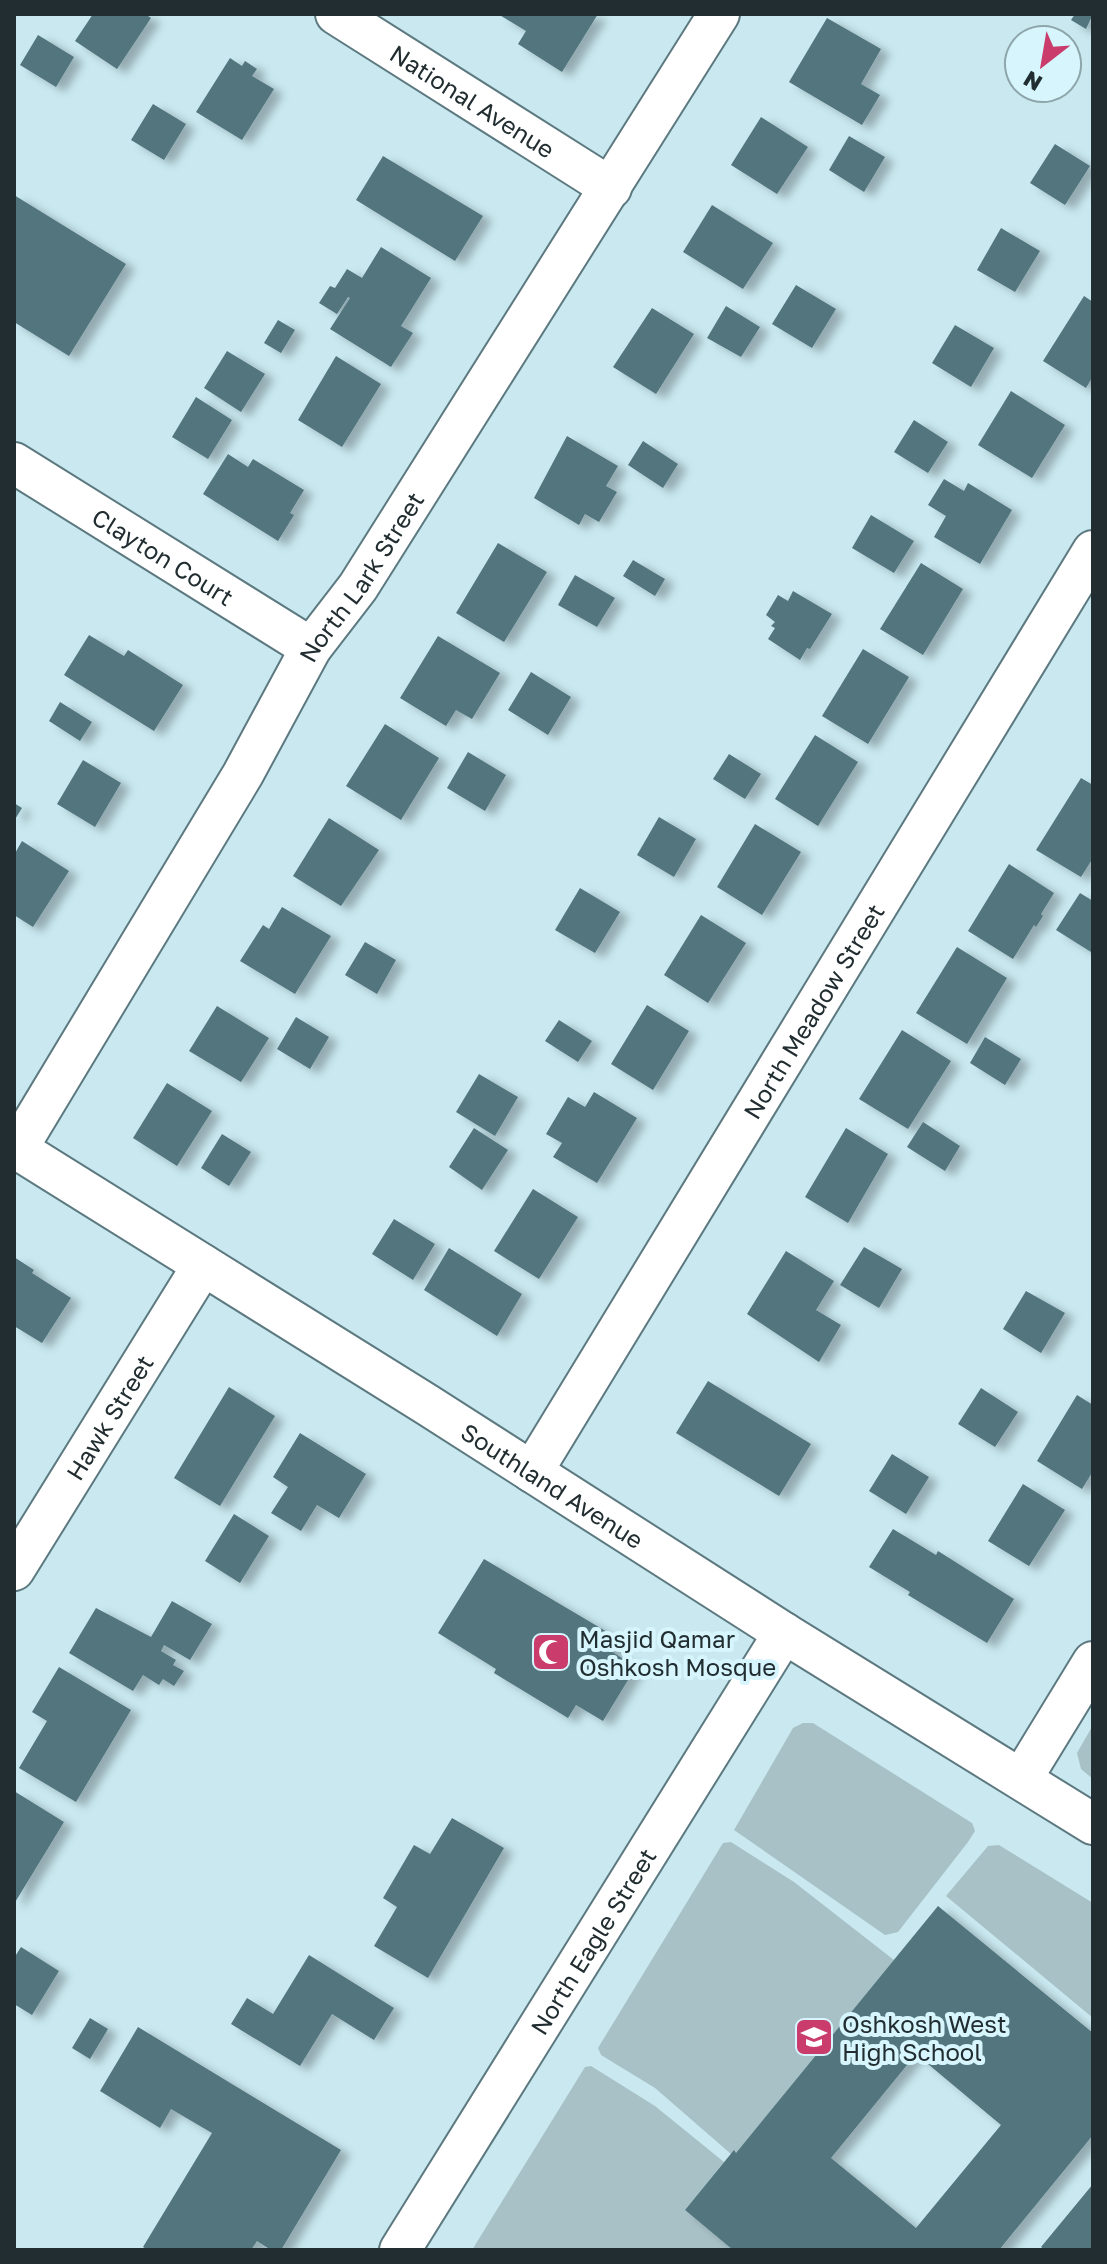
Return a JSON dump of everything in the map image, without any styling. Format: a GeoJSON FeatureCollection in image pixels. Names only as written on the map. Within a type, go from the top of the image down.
{"type":"FeatureCollection","features":[{"type":"Feature","properties":{"kind":"street","name":"National Avenue"},"geometry":{"type":"LineString","coordinates":[[336,14],[611,188]]}},
{"type":"Feature","properties":{"kind":"street","name":"North Lark Street"},"geometry":{"type":"LineString","coordinates":[[15,1148],[243,774],[311,648],[358,587],[719,14]]}},
{"type":"Feature","properties":{"kind":"street","name":"Clayton Court"},"geometry":{"type":"LineString","coordinates":[[14,463],[311,648]]}},
{"type":"Feature","properties":{"kind":"street","name":"North Meadow Street"},"geometry":{"type":"LineString","coordinates":[[532,1472],[1093,551]]}},
{"type":"Feature","properties":{"kind":"street","name":"Southland Avenue"},"geometry":{"type":"LineString","coordinates":[[15,1148],[1093,1824]]}},
{"type":"Feature","properties":{"kind":"street","name":"Hawk Street"},"geometry":{"type":"LineString","coordinates":[[14,1570],[203,1265]]}},
{"type":"Feature","properties":{"kind":"street","name":"North Eagle Street"},"geometry":{"type":"LineString","coordinates":[[400,2250],[784,1633]]}},
{"type":"Feature","properties":{"kind":"street"},"geometry":{"type":"LineString","coordinates":[[1022,1778],[1093,1662]]}},
{"type":"Feature","properties":{"kind":"shaded area"},"geometry":{"type":"Polygon","coordinates":[[[803,1723],[813,1723],[972,1823],[975,1831],[968,1842],[898,1932],[885,1935],[734,1830],[793,1728],[803,1723]]]}},
{"type":"Feature","properties":{"kind":"shaded area"},"geometry":{"type":"Polygon","coordinates":[[[1093,1725],[1093,1779],[1081,1769],[1077,1753],[1093,1725]]]}},
{"type":"Feature","properties":{"kind":"shaded area"},"geometry":{"type":"Polygon","coordinates":[[[731,1842],[794,1882],[894,1960],[736,2153],[731,2154],[655,2088],[601,2055],[598,2048],[723,1843],[731,1842]]]}},
{"type":"Feature","properties":{"kind":"shaded area"},"geometry":{"type":"Polygon","coordinates":[[[999,1845],[1093,1903],[1093,2018],[946,1896],[988,1846],[999,1845]]]}},
{"type":"Feature","properties":{"kind":"shaded area"},"geometry":{"type":"Polygon","coordinates":[[[591,2066],[655,2106],[724,2162],[685,2210],[733,2250],[472,2250],[585,2067],[591,2066]]]}},
{"type":"Feature","properties":{"kind":"building"},"geometry":{"type":"Polygon","coordinates":[[[93,14],[145,14],[151,18],[117,69],[75,41],[93,14]]]}},
{"type":"Feature","properties":{"kind":"building"},"geometry":{"type":"Polygon","coordinates":[[[498,14],[598,14],[562,72],[518,44],[526,31],[498,14]]]}},
{"type":"Feature","properties":{"kind":"building"},"geometry":{"type":"Polygon","coordinates":[[[1075,14],[1093,14],[1086,29],[1083,24],[1071,20],[1075,14]]]}},
{"type":"Feature","properties":{"kind":"building"},"geometry":{"type":"Polygon","coordinates":[[[827,18],[881,49],[861,84],[880,95],[862,125],[789,82],[827,18]]]}},
{"type":"Feature","properties":{"kind":"building"},"geometry":{"type":"Polygon","coordinates":[[[38,35],[74,57],[56,87],[20,65],[38,35]]]}},
{"type":"Feature","properties":{"kind":"building"},"geometry":{"type":"Polygon","coordinates":[[[230,58],[242,66],[245,61],[257,69],[252,76],[274,89],[242,140],[196,112],[230,58]]]}},
{"type":"Feature","properties":{"kind":"building"},"geometry":{"type":"Polygon","coordinates":[[[153,104],[186,124],[164,160],[131,140],[153,104]]]}},
{"type":"Feature","properties":{"kind":"building"},"geometry":{"type":"Polygon","coordinates":[[[761,117],[808,147],[777,194],[731,165],[761,117]]]}},
{"type":"Feature","properties":{"kind":"building"},"geometry":{"type":"Polygon","coordinates":[[[849,136],[885,157],[864,192],[829,170],[849,136]]]}},
{"type":"Feature","properties":{"kind":"building"},"geometry":{"type":"Polygon","coordinates":[[[1055,144],[1090,166],[1065,205],[1030,183],[1055,144]]]}},
{"type":"Feature","properties":{"kind":"building"},"geometry":{"type":"Polygon","coordinates":[[[383,156],[483,216],[455,261],[356,200],[383,156]]]}},
{"type":"Feature","properties":{"kind":"building"},"geometry":{"type":"Polygon","coordinates":[[[14,195],[126,264],[69,356],[14,322],[14,195]]]}},
{"type":"Feature","properties":{"kind":"building"},"geometry":{"type":"Polygon","coordinates":[[[712,205],[773,243],[743,289],[683,252],[712,205]]]}},
{"type":"Feature","properties":{"kind":"building"},"geometry":{"type":"Polygon","coordinates":[[[1001,228],[1040,251],[1015,292],[977,270],[1001,228]]]}},
{"type":"Feature","properties":{"kind":"building"},"geometry":{"type":"Polygon","coordinates":[[[381,247],[431,278],[401,326],[413,333],[391,367],[330,329],[350,298],[337,314],[319,303],[330,286],[335,288],[347,269],[362,278],[381,247]]]}},
{"type":"Feature","properties":{"kind":"building"},"geometry":{"type":"Polygon","coordinates":[[[796,285],[836,309],[812,348],[772,324],[796,285]]]}},
{"type":"Feature","properties":{"kind":"building"},"geometry":{"type":"Polygon","coordinates":[[[1084,296],[1093,302],[1093,376],[1086,388],[1043,361],[1084,296]]]}},
{"type":"Feature","properties":{"kind":"building"},"geometry":{"type":"Polygon","coordinates":[[[726,306],[760,327],[741,357],[707,338],[726,306]]]}},
{"type":"Feature","properties":{"kind":"building"},"geometry":{"type":"Polygon","coordinates":[[[652,308],[694,334],[656,394],[613,367],[652,308]]]}},
{"type":"Feature","properties":{"kind":"building"},"geometry":{"type":"Polygon","coordinates":[[[278,320],[295,330],[281,353],[264,343],[278,320]]]}},
{"type":"Feature","properties":{"kind":"building"},"geometry":{"type":"Polygon","coordinates":[[[955,325],[994,348],[971,387],[932,363],[955,325]]]}},
{"type":"Feature","properties":{"kind":"building"},"geometry":{"type":"Polygon","coordinates":[[[227,351],[265,374],[241,412],[204,388],[227,351]]]}},
{"type":"Feature","properties":{"kind":"building"},"geometry":{"type":"Polygon","coordinates":[[[336,356],[381,384],[342,447],[298,420],[336,356]]]}},
{"type":"Feature","properties":{"kind":"building"},"geometry":{"type":"Polygon","coordinates":[[[1011,391],[1065,425],[1032,478],[978,445],[1011,391]]]}},
{"type":"Feature","properties":{"kind":"building"},"geometry":{"type":"Polygon","coordinates":[[[196,397],[232,420],[208,459],[172,437],[196,397]]]}},
{"type":"Feature","properties":{"kind":"building"},"geometry":{"type":"Polygon","coordinates":[[[914,420],[948,442],[928,473],[894,452],[914,420]]]}},
{"type":"Feature","properties":{"kind":"building"},"geometry":{"type":"Polygon","coordinates":[[[567,436],[618,466],[606,486],[617,492],[599,522],[585,514],[579,525],[534,498],[567,436]]]}},
{"type":"Feature","properties":{"kind":"building"},"geometry":{"type":"Polygon","coordinates":[[[643,441],[678,464],[663,488],[628,465],[643,441]]]}},
{"type":"Feature","properties":{"kind":"building"},"geometry":{"type":"Polygon","coordinates":[[[228,454],[248,467],[253,459],[304,490],[290,513],[294,515],[278,541],[203,494],[228,454]]]}},
{"type":"Feature","properties":{"kind":"building"},"geometry":{"type":"Polygon","coordinates":[[[944,479],[964,491],[968,483],[1012,510],[980,564],[934,537],[946,516],[928,505],[944,479]]]}},
{"type":"Feature","properties":{"kind":"building"},"geometry":{"type":"Polygon","coordinates":[[[871,515],[914,541],[894,573],[852,548],[871,515]]]}},
{"type":"Feature","properties":{"kind":"building"},"geometry":{"type":"Polygon","coordinates":[[[498,543],[547,572],[504,642],[456,613],[498,543]]]}},
{"type":"Feature","properties":{"kind":"building"},"geometry":{"type":"Polygon","coordinates":[[[633,560],[665,579],[655,596],[623,576],[633,560]]]}},
{"type":"Feature","properties":{"kind":"building"},"geometry":{"type":"Polygon","coordinates":[[[921,563],[963,589],[923,655],[880,629],[921,563]]]}},
{"type":"Feature","properties":{"kind":"building"},"geometry":{"type":"Polygon","coordinates":[[[575,575],[615,598],[597,627],[558,605],[575,575]]]}},
{"type":"Feature","properties":{"kind":"building"},"geometry":{"type":"Polygon","coordinates":[[[793,591],[832,614],[800,660],[768,639],[775,622],[766,615],[778,595],[788,601],[793,591]]]}},
{"type":"Feature","properties":{"kind":"building"},"geometry":{"type":"Polygon","coordinates":[[[89,635],[124,656],[128,650],[183,685],[154,731],[64,675],[89,635]]]}},
{"type":"Feature","properties":{"kind":"building"},"geometry":{"type":"Polygon","coordinates":[[[438,636],[500,673],[472,719],[456,710],[446,726],[400,698],[438,636]]]}},
{"type":"Feature","properties":{"kind":"building"},"geometry":{"type":"Polygon","coordinates":[[[863,649],[909,677],[868,744],[822,716],[863,649]]]}},
{"type":"Feature","properties":{"kind":"building"},"geometry":{"type":"Polygon","coordinates":[[[531,672],[571,697],[548,735],[508,710],[531,672]]]}},
{"type":"Feature","properties":{"kind":"building"},"geometry":{"type":"Polygon","coordinates":[[[60,702],[92,722],[80,741],[49,721],[60,702]]]}},
{"type":"Feature","properties":{"kind":"building"},"geometry":{"type":"Polygon","coordinates":[[[385,724],[439,758],[401,820],[346,786],[385,724]]]}},
{"type":"Feature","properties":{"kind":"building"},"geometry":{"type":"Polygon","coordinates":[[[815,735],[858,762],[818,826],[775,799],[815,735]]]}},
{"type":"Feature","properties":{"kind":"building"},"geometry":{"type":"Polygon","coordinates":[[[468,752],[506,775],[485,811],[447,788],[468,752]]]}},
{"type":"Feature","properties":{"kind":"building"},"geometry":{"type":"Polygon","coordinates":[[[729,754],[761,774],[745,799],[713,779],[729,754]]]}},
{"type":"Feature","properties":{"kind":"building"},"geometry":{"type":"Polygon","coordinates":[[[83,760],[121,783],[95,827],[57,804],[83,760]]]}},
{"type":"Feature","properties":{"kind":"building"},"geometry":{"type":"Polygon","coordinates":[[[1081,778],[1093,785],[1093,858],[1081,877],[1036,850],[1081,778]]]}},
{"type":"Feature","properties":{"kind":"building"},"geometry":{"type":"Polygon","coordinates":[[[14,803],[22,808],[14,821],[14,803]]]}},
{"type":"Feature","properties":{"kind":"building"},"geometry":{"type":"Polygon","coordinates":[[[659,817],[696,839],[674,877],[637,855],[659,817]]]}},
{"type":"Feature","properties":{"kind":"building"},"geometry":{"type":"Polygon","coordinates":[[[329,818],[379,850],[341,906],[293,876],[329,818]]]}},
{"type":"Feature","properties":{"kind":"building"},"geometry":{"type":"Polygon","coordinates":[[[755,824],[801,852],[762,915],[717,887],[755,824]]]}},
{"type":"Feature","properties":{"kind":"building"},"geometry":{"type":"Polygon","coordinates":[[[22,841],[69,871],[33,927],[14,915],[14,855],[22,841]]]}},
{"type":"Feature","properties":{"kind":"building"},"geometry":{"type":"Polygon","coordinates":[[[1009,864],[1054,893],[1041,914],[1043,916],[1013,959],[968,931],[1009,864]]]}},
{"type":"Feature","properties":{"kind":"building"},"geometry":{"type":"Polygon","coordinates":[[[580,888],[620,912],[595,953],[555,930],[580,888]]]}},
{"type":"Feature","properties":{"kind":"building"},"geometry":{"type":"Polygon","coordinates":[[[1080,893],[1093,901],[1091,952],[1056,930],[1080,893]]]}},
{"type":"Feature","properties":{"kind":"building"},"geometry":{"type":"Polygon","coordinates":[[[282,907],[331,936],[295,994],[240,961],[263,925],[269,929],[282,907]]]}},
{"type":"Feature","properties":{"kind":"building"},"geometry":{"type":"Polygon","coordinates":[[[701,915],[746,943],[708,1003],[664,975],[701,915]]]}},
{"type":"Feature","properties":{"kind":"building"},"geometry":{"type":"Polygon","coordinates":[[[365,942],[396,960],[377,994],[345,975],[365,942]]]}},
{"type":"Feature","properties":{"kind":"building"},"geometry":{"type":"Polygon","coordinates":[[[957,947],[1007,978],[967,1044],[916,1013],[957,947]]]}},
{"type":"Feature","properties":{"kind":"building"},"geometry":{"type":"Polygon","coordinates":[[[647,1005],[689,1031],[653,1090],[611,1064],[647,1005]]]}},
{"type":"Feature","properties":{"kind":"building"},"geometry":{"type":"Polygon","coordinates":[[[217,1006],[269,1038],[241,1082],[189,1051],[217,1006]]]}},
{"type":"Feature","properties":{"kind":"building"},"geometry":{"type":"Polygon","coordinates":[[[296,1017],[329,1037],[310,1069],[277,1049],[296,1017]]]}},
{"type":"Feature","properties":{"kind":"building"},"geometry":{"type":"Polygon","coordinates":[[[559,1020],[592,1041],[578,1062],[545,1041],[559,1020]]]}},
{"type":"Feature","properties":{"kind":"building"},"geometry":{"type":"Polygon","coordinates":[[[902,1030],[951,1061],[908,1129],[859,1099],[902,1030]]]}},
{"type":"Feature","properties":{"kind":"building"},"geometry":{"type":"Polygon","coordinates":[[[985,1037],[1021,1059],[1005,1085],[970,1063],[985,1037]]]}},
{"type":"Feature","properties":{"kind":"building"},"geometry":{"type":"Polygon","coordinates":[[[479,1074],[518,1097],[495,1136],[456,1112],[479,1074]]]}},
{"type":"Feature","properties":{"kind":"building"},"geometry":{"type":"Polygon","coordinates":[[[167,1083],[212,1111],[177,1166],[133,1138],[167,1083]]]}},
{"type":"Feature","properties":{"kind":"building"},"geometry":{"type":"Polygon","coordinates":[[[594,1092],[637,1118],[597,1183],[553,1157],[562,1143],[546,1134],[568,1097],[585,1107],[594,1092]]]}},
{"type":"Feature","properties":{"kind":"building"},"geometry":{"type":"Polygon","coordinates":[[[923,1122],[960,1146],[945,1171],[907,1147],[923,1122]]]}},
{"type":"Feature","properties":{"kind":"building"},"geometry":{"type":"Polygon","coordinates":[[[474,1128],[508,1150],[482,1190],[449,1167],[474,1128]]]}},
{"type":"Feature","properties":{"kind":"building"},"geometry":{"type":"Polygon","coordinates":[[[846,1128],[888,1154],[848,1223],[805,1197],[846,1128]]]}},
{"type":"Feature","properties":{"kind":"building"},"geometry":{"type":"Polygon","coordinates":[[[222,1134],[251,1152],[229,1186],[201,1168],[222,1134]]]}},
{"type":"Feature","properties":{"kind":"building"},"geometry":{"type":"Polygon","coordinates":[[[533,1189],[578,1217],[539,1279],[494,1251],[533,1189]]]}},
{"type":"Feature","properties":{"kind":"building"},"geometry":{"type":"Polygon","coordinates":[[[394,1219],[435,1244],[413,1280],[372,1254],[394,1219]]]}},
{"type":"Feature","properties":{"kind":"building"},"geometry":{"type":"Polygon","coordinates":[[[864,1247],[902,1269],[879,1308],[840,1285],[864,1247]]]}},
{"type":"Feature","properties":{"kind":"building"},"geometry":{"type":"Polygon","coordinates":[[[449,1248],[522,1294],[497,1336],[424,1290],[449,1248]]]}},
{"type":"Feature","properties":{"kind":"building"},"geometry":{"type":"Polygon","coordinates":[[[786,1251],[834,1281],[816,1310],[841,1325],[819,1362],[747,1314],[786,1251]]]}},
{"type":"Feature","properties":{"kind":"building"},"geometry":{"type":"Polygon","coordinates":[[[14,1257],[34,1270],[32,1273],[71,1298],[42,1343],[14,1326],[14,1257]]]}},
{"type":"Feature","properties":{"kind":"building"},"geometry":{"type":"Polygon","coordinates":[[[1026,1291],[1065,1313],[1041,1353],[1003,1329],[1026,1291]]]}},
{"type":"Feature","properties":{"kind":"building"},"geometry":{"type":"Polygon","coordinates":[[[708,1381],[811,1444],[779,1496],[676,1433],[708,1381]]]}},
{"type":"Feature","properties":{"kind":"building"},"geometry":{"type":"Polygon","coordinates":[[[229,1387],[275,1416],[220,1506],[174,1478],[229,1387]]]}},
{"type":"Feature","properties":{"kind":"building"},"geometry":{"type":"Polygon","coordinates":[[[981,1388],[1018,1412],[995,1447],[958,1424],[981,1388]]]}},
{"type":"Feature","properties":{"kind":"building"},"geometry":{"type":"Polygon","coordinates":[[[1077,1395],[1093,1405],[1093,1471],[1082,1489],[1037,1461],[1077,1395]]]}},
{"type":"Feature","properties":{"kind":"building"},"geometry":{"type":"Polygon","coordinates":[[[300,1433],[366,1474],[339,1518],[317,1505],[301,1531],[271,1513],[288,1487],[273,1477],[300,1433]]]}},
{"type":"Feature","properties":{"kind":"building"},"geometry":{"type":"Polygon","coordinates":[[[892,1454],[929,1477],[906,1514],[869,1491],[892,1454]]]}},
{"type":"Feature","properties":{"kind":"building"},"geometry":{"type":"Polygon","coordinates":[[[1023,1484],[1065,1510],[1029,1566],[988,1541],[1023,1484]]]}},
{"type":"Feature","properties":{"kind":"building"},"geometry":{"type":"Polygon","coordinates":[[[234,1514],[269,1536],[240,1583],[205,1561],[234,1514]]]}},
{"type":"Feature","properties":{"kind":"building"},"geometry":{"type":"Polygon","coordinates":[[[893,1529],[936,1555],[938,1551],[1014,1599],[987,1643],[908,1595],[910,1592],[869,1567],[893,1529]]]}},
{"type":"Feature","properties":{"kind":"building"},"geometry":{"type":"Polygon","coordinates":[[[484,1559],[619,1639],[611,1651],[636,1667],[603,1721],[576,1705],[568,1718],[494,1673],[496,1669],[438,1633],[484,1559]]]}},
{"type":"Feature","properties":{"kind":"building"},"geometry":{"type":"Polygon","coordinates":[[[172,1601],[212,1624],[190,1660],[164,1645],[161,1651],[176,1660],[173,1665],[184,1671],[174,1686],[163,1679],[159,1685],[143,1675],[133,1691],[69,1653],[96,1608],[151,1637],[172,1601]]]}},
{"type":"Feature","properties":{"kind":"building"},"geometry":{"type":"Polygon","coordinates":[[[59,1667],[131,1710],[76,1802],[19,1768],[47,1721],[32,1712],[59,1667]]]}},
{"type":"Feature","properties":{"kind":"building"},"geometry":{"type":"Polygon","coordinates":[[[14,1791],[64,1822],[14,1904],[14,1791]]]}},
{"type":"Feature","properties":{"kind":"building"},"geometry":{"type":"Polygon","coordinates":[[[452,1818],[504,1848],[428,1978],[374,1946],[397,1907],[383,1898],[414,1845],[430,1854],[452,1818]]]}},
{"type":"Feature","properties":{"kind":"building"},"geometry":{"type":"Polygon","coordinates":[[[938,1906],[1093,2033],[1093,2135],[999,2250],[733,2250],[685,2210],[734,2150],[736,2153],[938,1906]],[[916,2054],[831,2158],[916,2228],[1001,2125],[916,2054]]]}},
{"type":"Feature","properties":{"kind":"building"},"geometry":{"type":"Polygon","coordinates":[[[21,1947],[59,1971],[32,2015],[14,2004],[14,1958],[21,1947]]]}},
{"type":"Feature","properties":{"kind":"building"},"geometry":{"type":"Polygon","coordinates":[[[309,1955],[394,2008],[374,2040],[332,2014],[300,2066],[231,2024],[247,1998],[273,2014],[309,1955]]]}},
{"type":"Feature","properties":{"kind":"building"},"geometry":{"type":"Polygon","coordinates":[[[90,2018],[108,2029],[90,2059],[72,2048],[90,2018]]]}},
{"type":"Feature","properties":{"kind":"building"},"geometry":{"type":"Polygon","coordinates":[[[138,2027],[341,2150],[281,2250],[271,2250],[257,2241],[251,2250],[148,2250],[143,2247],[212,2133],[171,2109],[160,2128],[100,2091],[138,2027]]]}},
{"type":"Feature","properties":{"kind":"building"},"geometry":{"type":"Polygon","coordinates":[[[1093,2184],[1093,2250],[1045,2250],[1041,2247],[1093,2184]]]}},
{"type":"Feature","properties":{"kind":"place","name":"Masjid Qamar Oshkosh Mosque"},"geometry":{"type":"Point","coordinates":[551,1652]}},
{"type":"Feature","properties":{"kind":"place","name":"Oshkosh West High School"},"geometry":{"type":"Point","coordinates":[814,2037]}}]}
